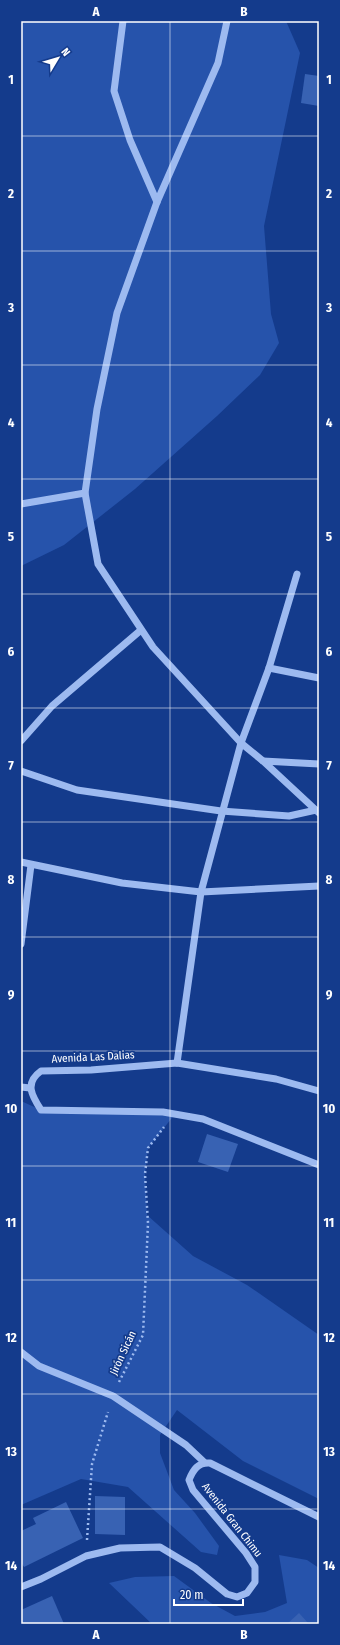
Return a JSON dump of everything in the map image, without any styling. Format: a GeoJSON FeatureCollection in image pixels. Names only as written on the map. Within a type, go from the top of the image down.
{"type":"FeatureCollection","features":[{"type":"Feature","properties":{"kind":"street"},"geometry":{"type":"LineString","coordinates":[[123,21],[114,91],[130,140],[157,202]]}},
{"type":"Feature","properties":{"kind":"street"},"geometry":{"type":"LineString","coordinates":[[227,21],[218,63],[157,202],[117,313],[97,409],[85,493],[98,564],[153,647],[241,743],[318,811]]}},
{"type":"Feature","properties":{"kind":"street"},"geometry":{"type":"LineString","coordinates":[[21,504],[85,493]]}},
{"type":"Feature","properties":{"kind":"street"},"geometry":{"type":"LineString","coordinates":[[177,1064],[201,892],[221,811],[241,743],[269,668],[297,574]]}},
{"type":"Feature","properties":{"kind":"street"},"geometry":{"type":"LineString","coordinates":[[21,741],[52,706],[141,630]]}},
{"type":"Feature","properties":{"kind":"street"},"geometry":{"type":"LineString","coordinates":[[269,668],[319,678]]}},
{"type":"Feature","properties":{"kind":"street"},"geometry":{"type":"LineString","coordinates":[[263,761],[319,764]]}},
{"type":"Feature","properties":{"kind":"street"},"geometry":{"type":"LineString","coordinates":[[21,771],[77,790],[221,811],[289,816],[318,811]]}},
{"type":"Feature","properties":{"kind":"street"},"geometry":{"type":"LineString","coordinates":[[21,862],[122,883],[201,892],[319,886]]}},
{"type":"Feature","properties":{"kind":"street"},"geometry":{"type":"LineString","coordinates":[[21,944],[31,865]]}},
{"type":"Feature","properties":{"kind":"street","name":"Avenida Las Dalias"},"geometry":{"type":"LineString","coordinates":[[30,1088],[34,1075],[41,1071],[91,1070],[177,1064],[276,1079],[319,1091]]}},
{"type":"Feature","properties":{"kind":"street"},"geometry":{"type":"LineString","coordinates":[[21,1087],[30,1088],[34,1099],[41,1110],[163,1112],[203,1119],[319,1165]]}},
{"type":"Feature","properties":{"kind":"street"},"geometry":{"type":"LineString","coordinates":[[21,1352],[39,1366],[113,1396],[186,1445],[204,1462]]}},
{"type":"Feature","properties":{"kind":"street","name":"Avenida Gran Chimu"},"geometry":{"type":"LineString","coordinates":[[21,1587],[42,1580],[86,1556],[120,1548],[160,1547],[195,1568],[227,1594],[237,1597],[247,1593],[255,1582],[255,1567],[246,1553],[193,1490],[189,1480],[193,1470],[204,1462],[210,1462],[319,1517]]}},
{"type":"Feature","properties":{"kind":"path","name":"Jirón Sicán"},"geometry":{"type":"LineString","coordinates":[[86,1556],[92,1464],[113,1396],[142,1335],[148,1223],[145,1174],[148,1148],[175,1114]]}},
{"type":"Feature","properties":{"kind":"shaded area"},"geometry":{"type":"Polygon","coordinates":[[[21,21],[286,21],[300,53],[264,226],[271,314],[279,343],[260,375],[217,416],[135,489],[64,545],[21,566],[21,21]]]}},
{"type":"Feature","properties":{"kind":"shaded area"},"geometry":{"type":"Polygon","coordinates":[[[21,1101],[41,1110],[175,1114],[148,1148],[145,1174],[147,1215],[193,1256],[247,1285],[319,1335],[319,1499],[243,1461],[177,1410],[160,1435],[160,1453],[174,1490],[195,1513],[219,1546],[217,1555],[201,1552],[128,1487],[81,1479],[21,1505],[21,1101]]]}},
{"type":"Feature","properties":{"kind":"shaded area"},"geometry":{"type":"Polygon","coordinates":[[[279,1555],[307,1560],[319,1568],[319,1624],[152,1624],[109,1583],[135,1577],[174,1576],[211,1603],[235,1616],[265,1612],[287,1603],[279,1555]]]}},
{"type":"Feature","properties":{"kind":"building"},"geometry":{"type":"Polygon","coordinates":[[[305,74],[319,76],[319,106],[301,103],[305,74]]]}},
{"type":"Feature","properties":{"kind":"building"},"geometry":{"type":"Polygon","coordinates":[[[207,1134],[238,1144],[228,1172],[198,1162],[207,1134]]]}},
{"type":"Feature","properties":{"kind":"building"},"geometry":{"type":"Polygon","coordinates":[[[95,1496],[125,1497],[125,1535],[95,1534],[95,1496]]]}},
{"type":"Feature","properties":{"kind":"building"},"geometry":{"type":"Polygon","coordinates":[[[66,1502],[83,1538],[24,1567],[21,1562],[21,1531],[36,1524],[33,1518],[66,1502]]]}},
{"type":"Feature","properties":{"kind":"building"},"geometry":{"type":"Polygon","coordinates":[[[52,1596],[64,1624],[21,1624],[21,1610],[52,1596]]]}},
{"type":"Feature","properties":{"kind":"building"},"geometry":{"type":"Polygon","coordinates":[[[299,1613],[309,1624],[287,1624],[299,1613]]]}}]}
